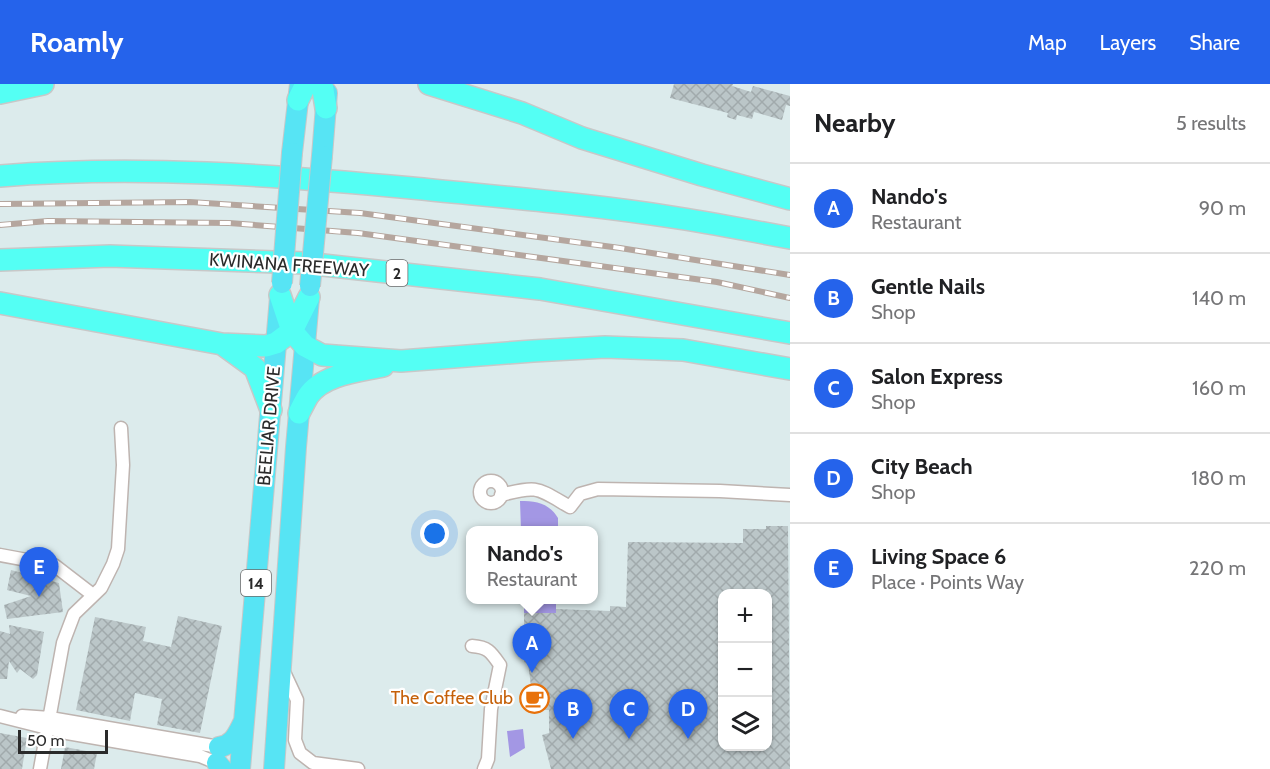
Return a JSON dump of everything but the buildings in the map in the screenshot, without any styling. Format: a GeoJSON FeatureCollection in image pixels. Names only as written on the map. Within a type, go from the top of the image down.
{"type":"FeatureCollection","features":[{"type":"Feature","properties":{"kind":"highway"},"geometry":{"type":"LineString","coordinates":[[0,93],[44,84]]}},
{"type":"Feature","properties":{"kind":"highway"},"geometry":{"type":"LineString","coordinates":[[322,84],[326,108]]}},
{"type":"Feature","properties":{"kind":"highway"},"geometry":{"type":"LineString","coordinates":[[291,340],[310,291],[328,84]]}},
{"type":"Feature","properties":{"kind":"highway"},"geometry":{"type":"LineString","coordinates":[[429,84],[522,113],[582,138],[790,199]]}},
{"type":"Feature","properties":{"kind":"highway"},"geometry":{"type":"LineString","coordinates":[[291,340],[281,289],[292,153],[301,89]]}},
{"type":"Feature","properties":{"kind":"highway"},"geometry":{"type":"LineString","coordinates":[[0,168],[36,173]]}},
{"type":"Feature","properties":{"kind":"highway"},"geometry":{"type":"LineString","coordinates":[[0,176],[130,170],[224,172],[576,205],[677,218],[790,238]]}},
{"type":"Feature","properties":{"kind":"highway","name":"KWINANA FREEWAY"},"geometry":{"type":"LineString","coordinates":[[0,260],[110,256],[305,263],[540,289],[790,333]]}},
{"type":"Feature","properties":{"kind":"highway"},"geometry":{"type":"LineString","coordinates":[[0,303],[222,344],[266,346],[291,340],[322,355],[401,361],[605,348],[684,350],[790,369]]}},
{"type":"Feature","properties":{"kind":"highway","name":"BEELIAR DRIVE"},"geometry":{"type":"LineString","coordinates":[[240,769],[271,410],[291,340]]}},
{"type":"Feature","properties":{"kind":"highway","name":"BEELIAR DRIVE"},"geometry":{"type":"LineString","coordinates":[[274,769],[299,413],[291,340]]}},
{"type":"Feature","properties":{"kind":"highway"},"geometry":{"type":"LineString","coordinates":[[222,344],[255,368],[271,410]]}},
{"type":"Feature","properties":{"kind":"highway"},"geometry":{"type":"LineString","coordinates":[[299,413],[309,394],[320,385],[344,376],[401,361]]}},
{"type":"Feature","properties":{"kind":"highway"},"geometry":{"type":"LineString","coordinates":[[220,760],[244,722]]}},
{"type":"Feature","properties":{"kind":"street"},"geometry":{"type":"LineString","coordinates":[[40,769],[63,643],[74,614],[101,588],[118,549],[123,465],[121,428]]}},
{"type":"Feature","properties":{"kind":"street"},"geometry":{"type":"LineString","coordinates":[[501,490],[536,489],[570,507],[580,495],[598,489],[710,490],[790,495]]}},
{"type":"Feature","properties":{"kind":"street"},"geometry":{"type":"LineString","coordinates":[[0,555],[54,565],[93,595]]}},
{"type":"Feature","properties":{"kind":"street"},"geometry":{"type":"LineString","coordinates":[[472,646],[486,648],[500,665],[491,710],[488,766]]}},
{"type":"Feature","properties":{"kind":"street"},"geometry":{"type":"LineString","coordinates":[[281,666],[297,700],[295,740],[300,753],[313,764],[358,769]]}},
{"type":"Feature","properties":{"kind":"street"},"geometry":{"type":"LineString","coordinates":[[0,715],[48,723],[66,733],[220,760]]}},
{"type":"Feature","properties":{"kind":"shaded area"},"geometry":{"type":"Polygon","coordinates":[[[520,501],[537,502],[546,506],[558,518],[558,526],[521,526],[520,501]]]}},
{"type":"Feature","properties":{"kind":"shaded area"},"geometry":{"type":"Polygon","coordinates":[[[524,604],[556,604],[556,613],[524,613],[524,604]]]}},
{"type":"Feature","properties":{"kind":"shaded area"},"geometry":{"type":"Polygon","coordinates":[[[523,729],[525,748],[510,757],[507,731],[523,729]]]}},
{"type":"Feature","properties":{"kind":"railway"},"geometry":{"type":"LineString","coordinates":[[0,204],[190,202],[360,213],[620,248],[790,275]]}},
{"type":"Feature","properties":{"kind":"railway"},"geometry":{"type":"LineString","coordinates":[[0,225],[48,221],[229,223],[358,233],[717,282],[790,298]]}},
{"type":"Feature","properties":{"kind":"place","name":"Living Space 6"},"geometry":{"type":"Point","coordinates":[39,597]}},
{"type":"Feature","properties":{"kind":"place","name":"Nando's"},"geometry":{"type":"Point","coordinates":[532,673]}},
{"type":"Feature","properties":{"kind":"place","name":"The Coffee Club"},"geometry":{"type":"Point","coordinates":[534,698]}},
{"type":"Feature","properties":{"kind":"place","name":"Gentle Nails"},"geometry":{"type":"Point","coordinates":[573,739]}},
{"type":"Feature","properties":{"kind":"place","name":"Salon Express"},"geometry":{"type":"Point","coordinates":[629,739]}},
{"type":"Feature","properties":{"kind":"place","name":"City Beach"},"geometry":{"type":"Point","coordinates":[688,739]}}]}
